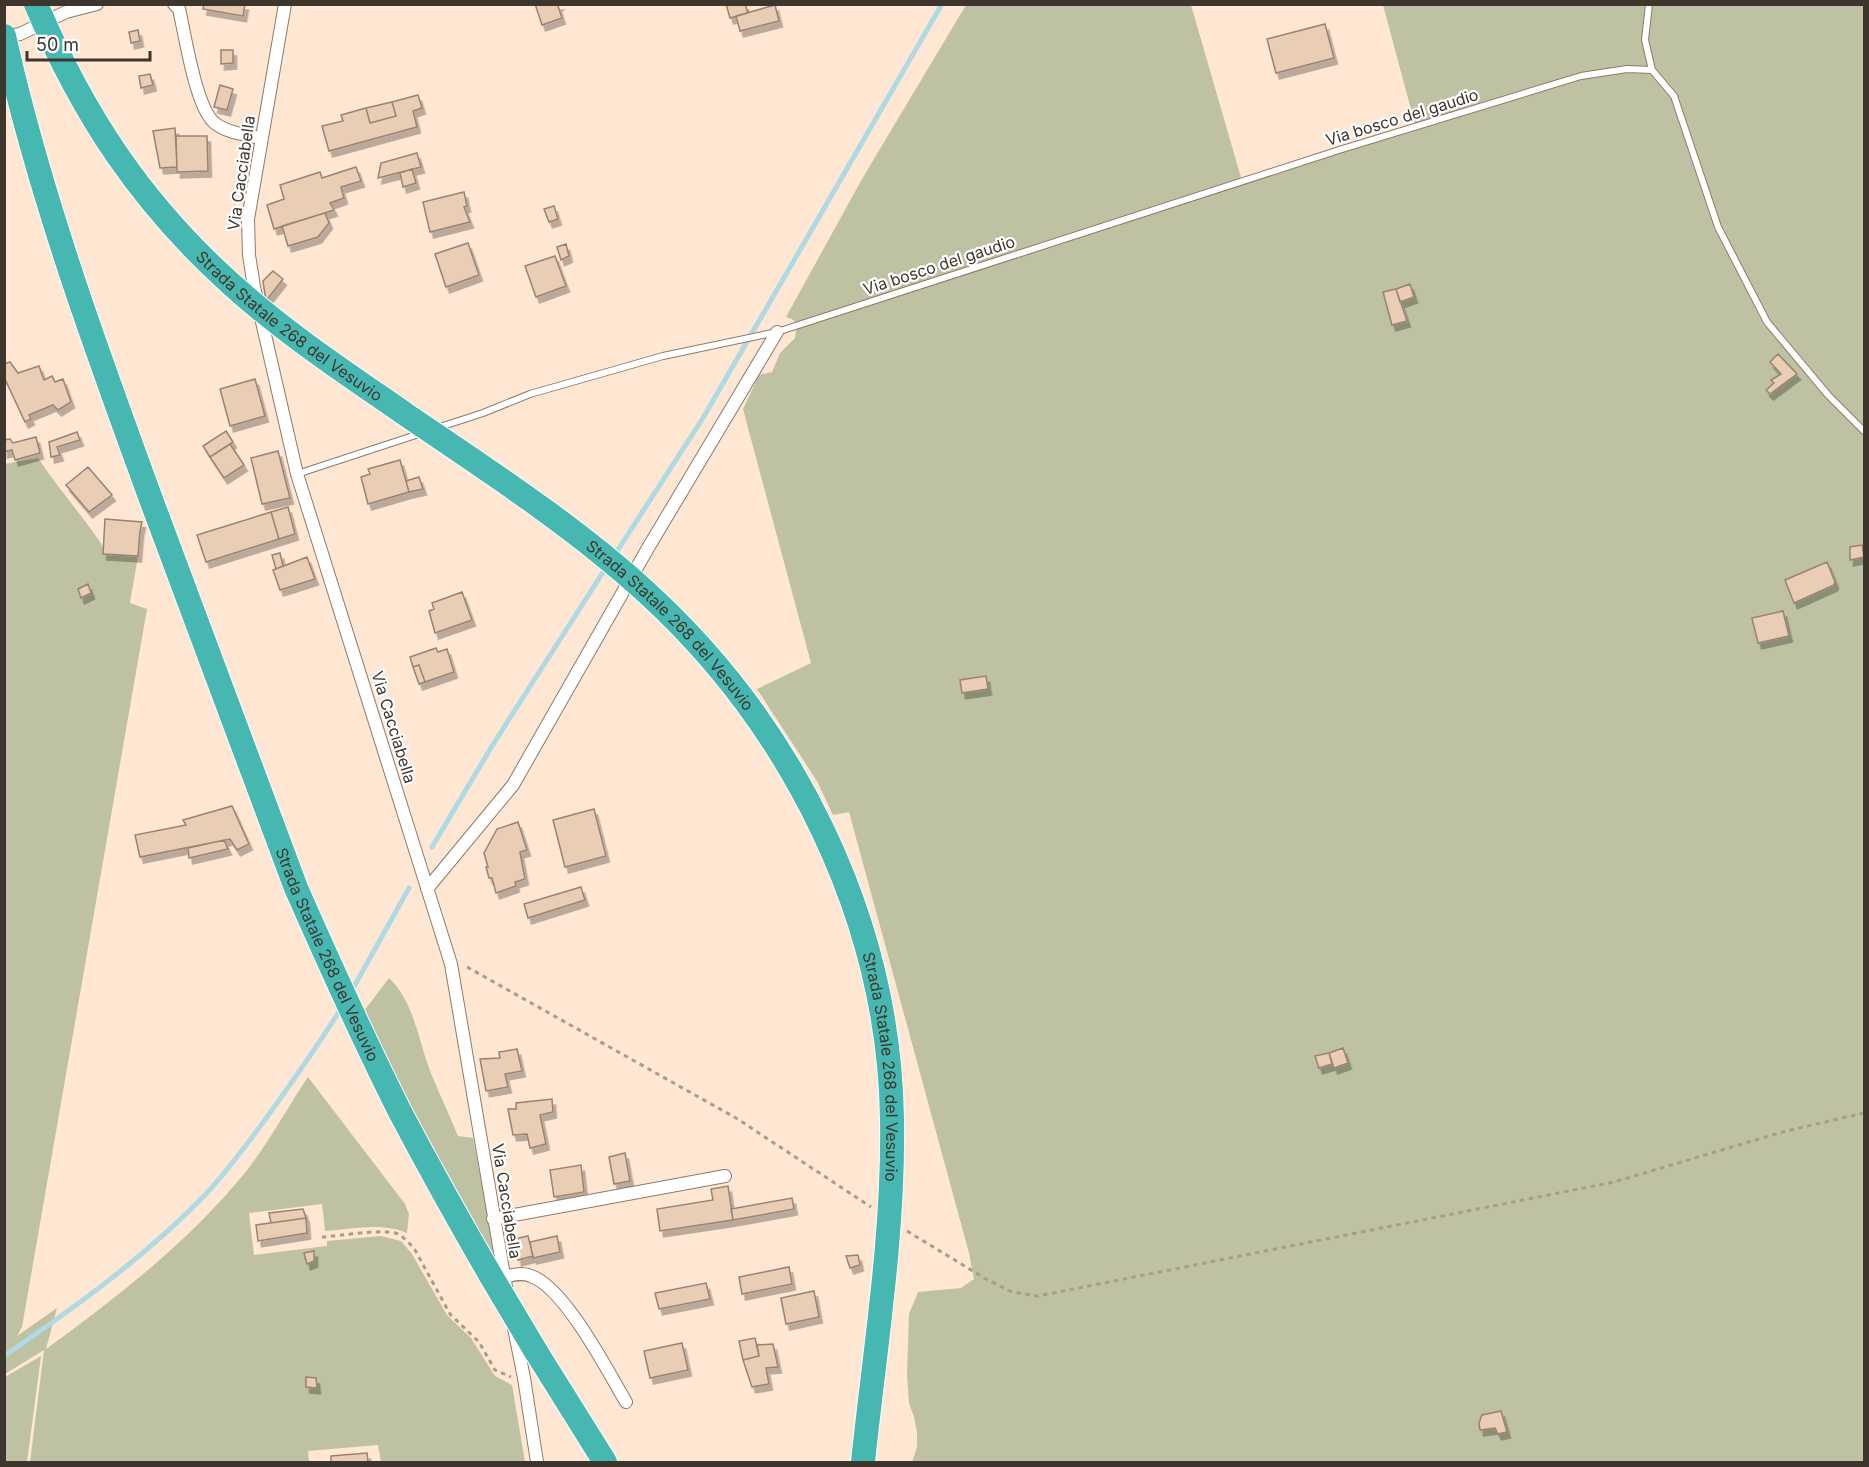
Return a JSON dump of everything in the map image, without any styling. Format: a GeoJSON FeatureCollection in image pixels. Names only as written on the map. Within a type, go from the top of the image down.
{"type":"FeatureCollection","features":[{"type":"Feature","properties":{"kind":"highway","name":"Strada Statale 268 del Vesuvio"},"geometry":{"type":"LineString","coordinates":[[36,4],[55,49],[90,116],[133,178],[182,237],[232,286],[287,330],[525,497],[645,590],[699,644],[740,693],[783,755],[819,822],[849,891],[871,964],[885,1039],[892,1115],[891,1190],[863,1462]]}},
{"type":"Feature","properties":{"kind":"highway","name":"Strada Statale 268 del Vesuvio"},"geometry":{"type":"LineString","coordinates":[[4,37],[52,217],[87,324],[296,888],[358,1025],[431,1171],[497,1276],[535,1350],[605,1462]]}},
{"type":"Feature","properties":{"kind":"street"},"geometry":{"type":"LineString","coordinates":[[4,37],[20,34],[66,12],[97,4]]}},
{"type":"Feature","properties":{"kind":"street"},"geometry":{"type":"LineString","coordinates":[[174,4],[179,9],[199,98],[210,118],[216,124],[261,138]]}},
{"type":"Feature","properties":{"kind":"street","name":"Via Cacciabella"},"geometry":{"type":"LineString","coordinates":[[285,4],[248,219],[249,255],[254,287],[297,474],[449,958],[493,1219],[497,1276],[524,1378],[537,1462]]}},
{"type":"Feature","properties":{"kind":"street"},"geometry":{"type":"LineString","coordinates":[[427,889],[513,784],[648,548],[777,332]]}},
{"type":"Feature","properties":{"kind":"street"},"geometry":{"type":"LineString","coordinates":[[493,1219],[725,1176]]}},
{"type":"Feature","properties":{"kind":"street"},"geometry":{"type":"LineString","coordinates":[[497,1276],[523,1274],[540,1280],[578,1322],[626,1402]]}},
{"type":"Feature","properties":{"kind":"lane"},"geometry":{"type":"LineString","coordinates":[[1649,4],[1645,40],[1652,70],[1674,96],[1718,227],[1767,322],[1828,395],[1864,431]]}},
{"type":"Feature","properties":{"kind":"lane","name":"Via bosco del gaudio"},"geometry":{"type":"LineString","coordinates":[[297,474],[483,413],[530,394],[663,356],[777,332],[1339,150],[1581,76],[1627,69],[1652,70]]}},
{"type":"Feature","properties":{"kind":"path"},"geometry":{"type":"LineString","coordinates":[[449,958],[736,1118],[874,1209]]}},
{"type":"Feature","properties":{"kind":"path"},"geometry":{"type":"LineString","coordinates":[[905,1230],[1012,1292],[1038,1296],[1614,1182],[1786,1131],[1864,1113]]}},
{"type":"Feature","properties":{"kind":"path"},"geometry":{"type":"LineString","coordinates":[[322,1237],[386,1232],[397,1234],[408,1241],[450,1314],[479,1342],[495,1370],[508,1377],[524,1378]]}},
{"type":"Feature","properties":{"kind":"green space"},"geometry":{"type":"Polygon","coordinates":[[[966,5],[1191,5],[1242,181],[1416,128],[1383,5],[1864,5],[1864,1462],[912,1462],[917,1447],[917,1432],[909,1403],[907,1374],[909,1314],[918,1292],[961,1288],[974,1279],[969,1253],[849,812],[833,815],[817,781],[757,689],[811,663],[743,409],[759,375],[772,372],[780,353],[795,338],[797,324],[786,317],[862,179],[966,5]]]}},
{"type":"Feature","properties":{"kind":"green space"},"geometry":{"type":"Polygon","coordinates":[[[38,458],[104,548],[138,556],[130,603],[147,609],[22,1327],[17,1336],[57,1308],[46,1349],[153,1266],[203,1220],[248,1169],[308,1077],[405,1204],[409,1214],[407,1233],[377,1227],[325,1231],[322,1204],[249,1213],[254,1255],[327,1246],[327,1241],[381,1236],[401,1241],[412,1254],[447,1315],[471,1338],[495,1376],[512,1385],[525,1462],[381,1462],[378,1445],[308,1451],[309,1462],[30,1462],[44,1350],[5,1374],[4,464],[38,458]]]}},
{"type":"Feature","properties":{"kind":"green space"},"geometry":{"type":"Polygon","coordinates":[[[389,978],[410,1010],[430,1071],[458,1136],[473,1138],[497,1265],[417,1121],[364,1011],[389,978]]]}},
{"type":"Feature","properties":{"kind":"green space"},"geometry":{"type":"Polygon","coordinates":[[[41,1356],[27,1462],[5,1462],[5,1377],[41,1356]]]}},
{"type":"Feature","properties":{"kind":"building"},"geometry":{"type":"Polygon","coordinates":[[[204,4],[245,4],[243,16],[203,9],[204,4]]]}},
{"type":"Feature","properties":{"kind":"building"},"geometry":{"type":"Polygon","coordinates":[[[535,4],[560,4],[558,6],[562,18],[542,25],[535,4]]]}},
{"type":"Feature","properties":{"kind":"building"},"geometry":{"type":"Polygon","coordinates":[[[726,4],[745,4],[748,13],[730,18],[726,4]]]}},
{"type":"Feature","properties":{"kind":"building"},"geometry":{"type":"Polygon","coordinates":[[[775,5],[779,21],[740,31],[736,16],[775,5]]]}},
{"type":"Feature","properties":{"kind":"building"},"geometry":{"type":"Polygon","coordinates":[[[1325,24],[1334,58],[1276,73],[1267,39],[1325,24]]]}},
{"type":"Feature","properties":{"kind":"building"},"geometry":{"type":"Polygon","coordinates":[[[138,30],[140,41],[131,43],[129,32],[138,30]]]}},
{"type":"Feature","properties":{"kind":"building"},"geometry":{"type":"Polygon","coordinates":[[[221,50],[233,50],[233,63],[221,64],[221,50]]]}},
{"type":"Feature","properties":{"kind":"building"},"geometry":{"type":"Polygon","coordinates":[[[150,74],[153,85],[141,88],[139,76],[150,74]]]}},
{"type":"Feature","properties":{"kind":"building"},"geometry":{"type":"Polygon","coordinates":[[[220,85],[233,89],[227,110],[214,107],[220,85]]]}},
{"type":"Feature","properties":{"kind":"building"},"geometry":{"type":"Polygon","coordinates":[[[418,95],[422,108],[413,111],[417,127],[329,151],[322,126],[343,121],[341,115],[366,108],[370,123],[396,116],[392,102],[418,95]]]}},
{"type":"Feature","properties":{"kind":"building"},"geometry":{"type":"Polygon","coordinates":[[[392,102],[396,116],[370,123],[366,108],[392,102]]]}},
{"type":"Feature","properties":{"kind":"building"},"geometry":{"type":"Polygon","coordinates":[[[175,128],[177,167],[160,168],[153,131],[175,128]]]}},
{"type":"Feature","properties":{"kind":"building"},"geometry":{"type":"Polygon","coordinates":[[[176,136],[207,136],[208,171],[177,172],[176,136]]]}},
{"type":"Feature","properties":{"kind":"building"},"geometry":{"type":"Polygon","coordinates":[[[417,153],[421,167],[378,178],[381,163],[417,153]]]}},
{"type":"Feature","properties":{"kind":"building"},"geometry":{"type":"Polygon","coordinates":[[[356,167],[361,181],[341,187],[344,198],[330,203],[334,210],[274,229],[267,205],[284,199],[280,185],[320,172],[322,178],[356,167]]]}},
{"type":"Feature","properties":{"kind":"building"},"geometry":{"type":"Polygon","coordinates":[[[412,169],[416,183],[403,187],[400,173],[412,169]]]}},
{"type":"Feature","properties":{"kind":"building"},"geometry":{"type":"Polygon","coordinates":[[[464,192],[467,206],[464,207],[470,222],[430,232],[423,202],[464,192]]]}},
{"type":"Feature","properties":{"kind":"building"},"geometry":{"type":"Polygon","coordinates":[[[554,206],[558,219],[549,222],[544,209],[554,206]]]}},
{"type":"Feature","properties":{"kind":"building"},"geometry":{"type":"Polygon","coordinates":[[[325,213],[329,223],[318,237],[288,246],[282,226],[325,213]]]}},
{"type":"Feature","properties":{"kind":"building"},"geometry":{"type":"Polygon","coordinates":[[[468,243],[479,275],[446,287],[435,254],[468,243]]]}},
{"type":"Feature","properties":{"kind":"building"},"geometry":{"type":"Polygon","coordinates":[[[566,244],[569,256],[561,260],[557,247],[566,244]]]}},
{"type":"Feature","properties":{"kind":"building"},"geometry":{"type":"Polygon","coordinates":[[[555,256],[566,286],[536,297],[525,266],[555,256]]]}},
{"type":"Feature","properties":{"kind":"building"},"geometry":{"type":"Polygon","coordinates":[[[273,271],[283,279],[266,301],[263,281],[273,271]]]}},
{"type":"Feature","properties":{"kind":"building"},"geometry":{"type":"Polygon","coordinates":[[[1410,284],[1414,297],[1400,302],[1396,289],[1410,284]]]}},
{"type":"Feature","properties":{"kind":"building"},"geometry":{"type":"Polygon","coordinates":[[[1396,289],[1407,321],[1392,325],[1383,292],[1396,289]]]}},
{"type":"Feature","properties":{"kind":"building"},"geometry":{"type":"Polygon","coordinates":[[[1778,354],[1797,374],[1770,394],[1766,390],[1774,383],[1771,380],[1781,374],[1770,362],[1778,354]]]}},
{"type":"Feature","properties":{"kind":"building"},"geometry":{"type":"Polygon","coordinates":[[[10,362],[18,373],[39,366],[44,380],[52,376],[55,382],[63,379],[71,402],[58,410],[53,405],[29,415],[31,419],[25,422],[4,377],[4,364],[10,362]]]}},
{"type":"Feature","properties":{"kind":"building"},"geometry":{"type":"Polygon","coordinates":[[[255,379],[265,416],[230,426],[220,389],[255,379]]]}},
{"type":"Feature","properties":{"kind":"building"},"geometry":{"type":"Polygon","coordinates":[[[226,431],[233,442],[210,457],[203,446],[226,431]]]}},
{"type":"Feature","properties":{"kind":"building"},"geometry":{"type":"Polygon","coordinates":[[[77,432],[80,440],[57,447],[60,455],[51,457],[49,442],[77,432]]]}},
{"type":"Feature","properties":{"kind":"building"},"geometry":{"type":"Polygon","coordinates":[[[36,437],[40,453],[15,460],[12,450],[4,452],[4,440],[10,439],[13,443],[36,437]]]}},
{"type":"Feature","properties":{"kind":"building"},"geometry":{"type":"Polygon","coordinates":[[[230,444],[244,465],[224,478],[210,457],[230,444]]]}},
{"type":"Feature","properties":{"kind":"building"},"geometry":{"type":"Polygon","coordinates":[[[278,451],[290,498],[262,504],[251,458],[278,451]]]}},
{"type":"Feature","properties":{"kind":"building"},"geometry":{"type":"Polygon","coordinates":[[[400,460],[409,492],[368,504],[361,477],[370,474],[368,469],[400,460]]]}},
{"type":"Feature","properties":{"kind":"building"},"geometry":{"type":"Polygon","coordinates":[[[88,467],[112,495],[89,512],[66,485],[88,467]]]}},
{"type":"Feature","properties":{"kind":"building"},"geometry":{"type":"Polygon","coordinates":[[[419,477],[423,489],[409,492],[406,481],[419,477]]]}},
{"type":"Feature","properties":{"kind":"building"},"geometry":{"type":"Polygon","coordinates":[[[288,507],[295,534],[279,539],[271,512],[288,507]]]}},
{"type":"Feature","properties":{"kind":"building"},"geometry":{"type":"Polygon","coordinates":[[[271,512],[279,539],[206,562],[197,535],[271,512]]]}},
{"type":"Feature","properties":{"kind":"building"},"geometry":{"type":"Polygon","coordinates":[[[105,519],[142,522],[138,556],[103,554],[105,519]]]}},
{"type":"Feature","properties":{"kind":"building"},"geometry":{"type":"Polygon","coordinates":[[[1862,545],[1864,557],[1850,560],[1850,547],[1862,545]]]}},
{"type":"Feature","properties":{"kind":"building"},"geometry":{"type":"Polygon","coordinates":[[[280,553],[283,566],[276,569],[272,555],[280,553]]]}},
{"type":"Feature","properties":{"kind":"building"},"geometry":{"type":"Polygon","coordinates":[[[307,557],[315,579],[280,590],[273,570],[307,557]]]}},
{"type":"Feature","properties":{"kind":"building"},"geometry":{"type":"Polygon","coordinates":[[[1827,562],[1835,582],[1834,585],[1794,603],[1785,580],[1827,562]]]}},
{"type":"Feature","properties":{"kind":"building"},"geometry":{"type":"Polygon","coordinates":[[[88,584],[91,593],[81,598],[78,589],[88,584]]]}},
{"type":"Feature","properties":{"kind":"building"},"geometry":{"type":"Polygon","coordinates":[[[462,592],[472,620],[435,633],[429,611],[434,609],[432,603],[462,592]]]}},
{"type":"Feature","properties":{"kind":"building"},"geometry":{"type":"Polygon","coordinates":[[[1783,611],[1789,636],[1758,643],[1752,618],[1783,611]]]}},
{"type":"Feature","properties":{"kind":"building"},"geometry":{"type":"Polygon","coordinates":[[[436,648],[438,652],[447,649],[454,672],[425,682],[419,665],[413,667],[410,657],[436,648]]]}},
{"type":"Feature","properties":{"kind":"building"},"geometry":{"type":"Polygon","coordinates":[[[419,665],[425,682],[419,684],[413,667],[419,665]]]}},
{"type":"Feature","properties":{"kind":"building"},"geometry":{"type":"Polygon","coordinates":[[[986,676],[988,689],[962,693],[960,680],[986,676]]]}},
{"type":"Feature","properties":{"kind":"building"},"geometry":{"type":"Polygon","coordinates":[[[232,806],[249,844],[237,850],[230,839],[140,857],[135,835],[186,825],[183,820],[232,806]]]}},
{"type":"Feature","properties":{"kind":"building"},"geometry":{"type":"Polygon","coordinates":[[[594,809],[606,856],[565,867],[553,820],[594,809]]]}},
{"type":"Feature","properties":{"kind":"building"},"geometry":{"type":"Polygon","coordinates":[[[518,822],[527,850],[520,852],[525,879],[515,882],[516,886],[496,893],[492,878],[489,878],[484,853],[497,829],[518,822]]]}},
{"type":"Feature","properties":{"kind":"building"},"geometry":{"type":"Polygon","coordinates":[[[224,840],[228,849],[189,858],[188,848],[224,840]]]}},
{"type":"Feature","properties":{"kind":"building"},"geometry":{"type":"Polygon","coordinates":[[[581,887],[585,900],[528,918],[524,904],[581,887]]]}},
{"type":"Feature","properties":{"kind":"building"},"geometry":{"type":"Polygon","coordinates":[[[1343,1048],[1348,1063],[1334,1068],[1329,1053],[1343,1048]]]}},
{"type":"Feature","properties":{"kind":"building"},"geometry":{"type":"Polygon","coordinates":[[[517,1049],[522,1071],[505,1074],[508,1087],[486,1091],[480,1059],[500,1058],[499,1052],[517,1049]]]}},
{"type":"Feature","properties":{"kind":"building"},"geometry":{"type":"Polygon","coordinates":[[[1329,1053],[1332,1064],[1319,1068],[1315,1056],[1329,1053]]]}},
{"type":"Feature","properties":{"kind":"building"},"geometry":{"type":"Polygon","coordinates":[[[552,1099],[553,1112],[540,1115],[546,1144],[530,1148],[527,1134],[513,1135],[508,1109],[516,1109],[516,1103],[552,1099]]]}},
{"type":"Feature","properties":{"kind":"building"},"geometry":{"type":"Polygon","coordinates":[[[625,1153],[630,1181],[614,1184],[609,1157],[625,1153]]]}},
{"type":"Feature","properties":{"kind":"building"},"geometry":{"type":"Polygon","coordinates":[[[581,1165],[584,1192],[554,1197],[550,1170],[581,1165]]]}},
{"type":"Feature","properties":{"kind":"building"},"geometry":{"type":"Polygon","coordinates":[[[728,1186],[733,1220],[660,1231],[657,1209],[713,1200],[711,1189],[728,1186]]]}},
{"type":"Feature","properties":{"kind":"building"},"geometry":{"type":"Polygon","coordinates":[[[792,1198],[794,1209],[733,1220],[731,1209],[792,1198]]]}},
{"type":"Feature","properties":{"kind":"building"},"geometry":{"type":"Polygon","coordinates":[[[303,1209],[306,1218],[271,1223],[269,1213],[303,1209]]]}},
{"type":"Feature","properties":{"kind":"building"},"geometry":{"type":"Polygon","coordinates":[[[306,1218],[307,1233],[258,1241],[256,1225],[306,1218]]]}},
{"type":"Feature","properties":{"kind":"building"},"geometry":{"type":"Polygon","coordinates":[[[528,1236],[533,1256],[518,1260],[514,1239],[528,1236]]]}},
{"type":"Feature","properties":{"kind":"building"},"geometry":{"type":"Polygon","coordinates":[[[557,1236],[560,1252],[533,1258],[530,1242],[557,1236]]]}},
{"type":"Feature","properties":{"kind":"building"},"geometry":{"type":"Polygon","coordinates":[[[314,1251],[314,1261],[307,1264],[304,1253],[314,1251]]]}},
{"type":"Feature","properties":{"kind":"building"},"geometry":{"type":"Polygon","coordinates":[[[858,1255],[860,1265],[850,1268],[846,1256],[858,1255]]]}},
{"type":"Feature","properties":{"kind":"building"},"geometry":{"type":"Polygon","coordinates":[[[789,1267],[792,1284],[742,1294],[739,1277],[789,1267]]]}},
{"type":"Feature","properties":{"kind":"building"},"geometry":{"type":"Polygon","coordinates":[[[706,1283],[710,1299],[659,1309],[655,1293],[706,1283]]]}},
{"type":"Feature","properties":{"kind":"building"},"geometry":{"type":"Polygon","coordinates":[[[814,1291],[819,1317],[786,1324],[781,1298],[814,1291]]]}},
{"type":"Feature","properties":{"kind":"building"},"geometry":{"type":"Polygon","coordinates":[[[755,1338],[759,1356],[743,1360],[739,1341],[755,1338]]]}},
{"type":"Feature","properties":{"kind":"building"},"geometry":{"type":"Polygon","coordinates":[[[682,1343],[688,1370],[650,1378],[644,1351],[682,1343]]]}},
{"type":"Feature","properties":{"kind":"building"},"geometry":{"type":"Polygon","coordinates":[[[773,1344],[778,1367],[766,1368],[769,1384],[752,1387],[743,1360],[759,1356],[757,1345],[773,1344]]]}},
{"type":"Feature","properties":{"kind":"building"},"geometry":{"type":"Polygon","coordinates":[[[306,1377],[316,1378],[317,1388],[306,1387],[306,1377]]]}},
{"type":"Feature","properties":{"kind":"building"},"geometry":{"type":"Polygon","coordinates":[[[1501,1411],[1507,1432],[1498,1434],[1495,1428],[1480,1430],[1479,1423],[1482,1415],[1501,1411]]]}},
{"type":"Feature","properties":{"kind":"building"},"geometry":{"type":"Polygon","coordinates":[[[367,1453],[368,1462],[331,1462],[331,1456],[367,1453]]]}},
{"type":"Feature","properties":{"kind":"waterway"},"geometry":{"type":"LineString","coordinates":[[614,556],[703,418],[942,4]]}},
{"type":"Feature","properties":{"kind":"waterway"},"geometry":{"type":"LineString","coordinates":[[432,847],[492,746],[607,566]]}},
{"type":"Feature","properties":{"kind":"waterway"},"geometry":{"type":"LineString","coordinates":[[351,992],[409,888]]}},
{"type":"Feature","properties":{"kind":"waterway"},"geometry":{"type":"LineString","coordinates":[[4,1356],[108,1281],[158,1240],[204,1196],[229,1168],[267,1117],[342,1007]]}}]}
